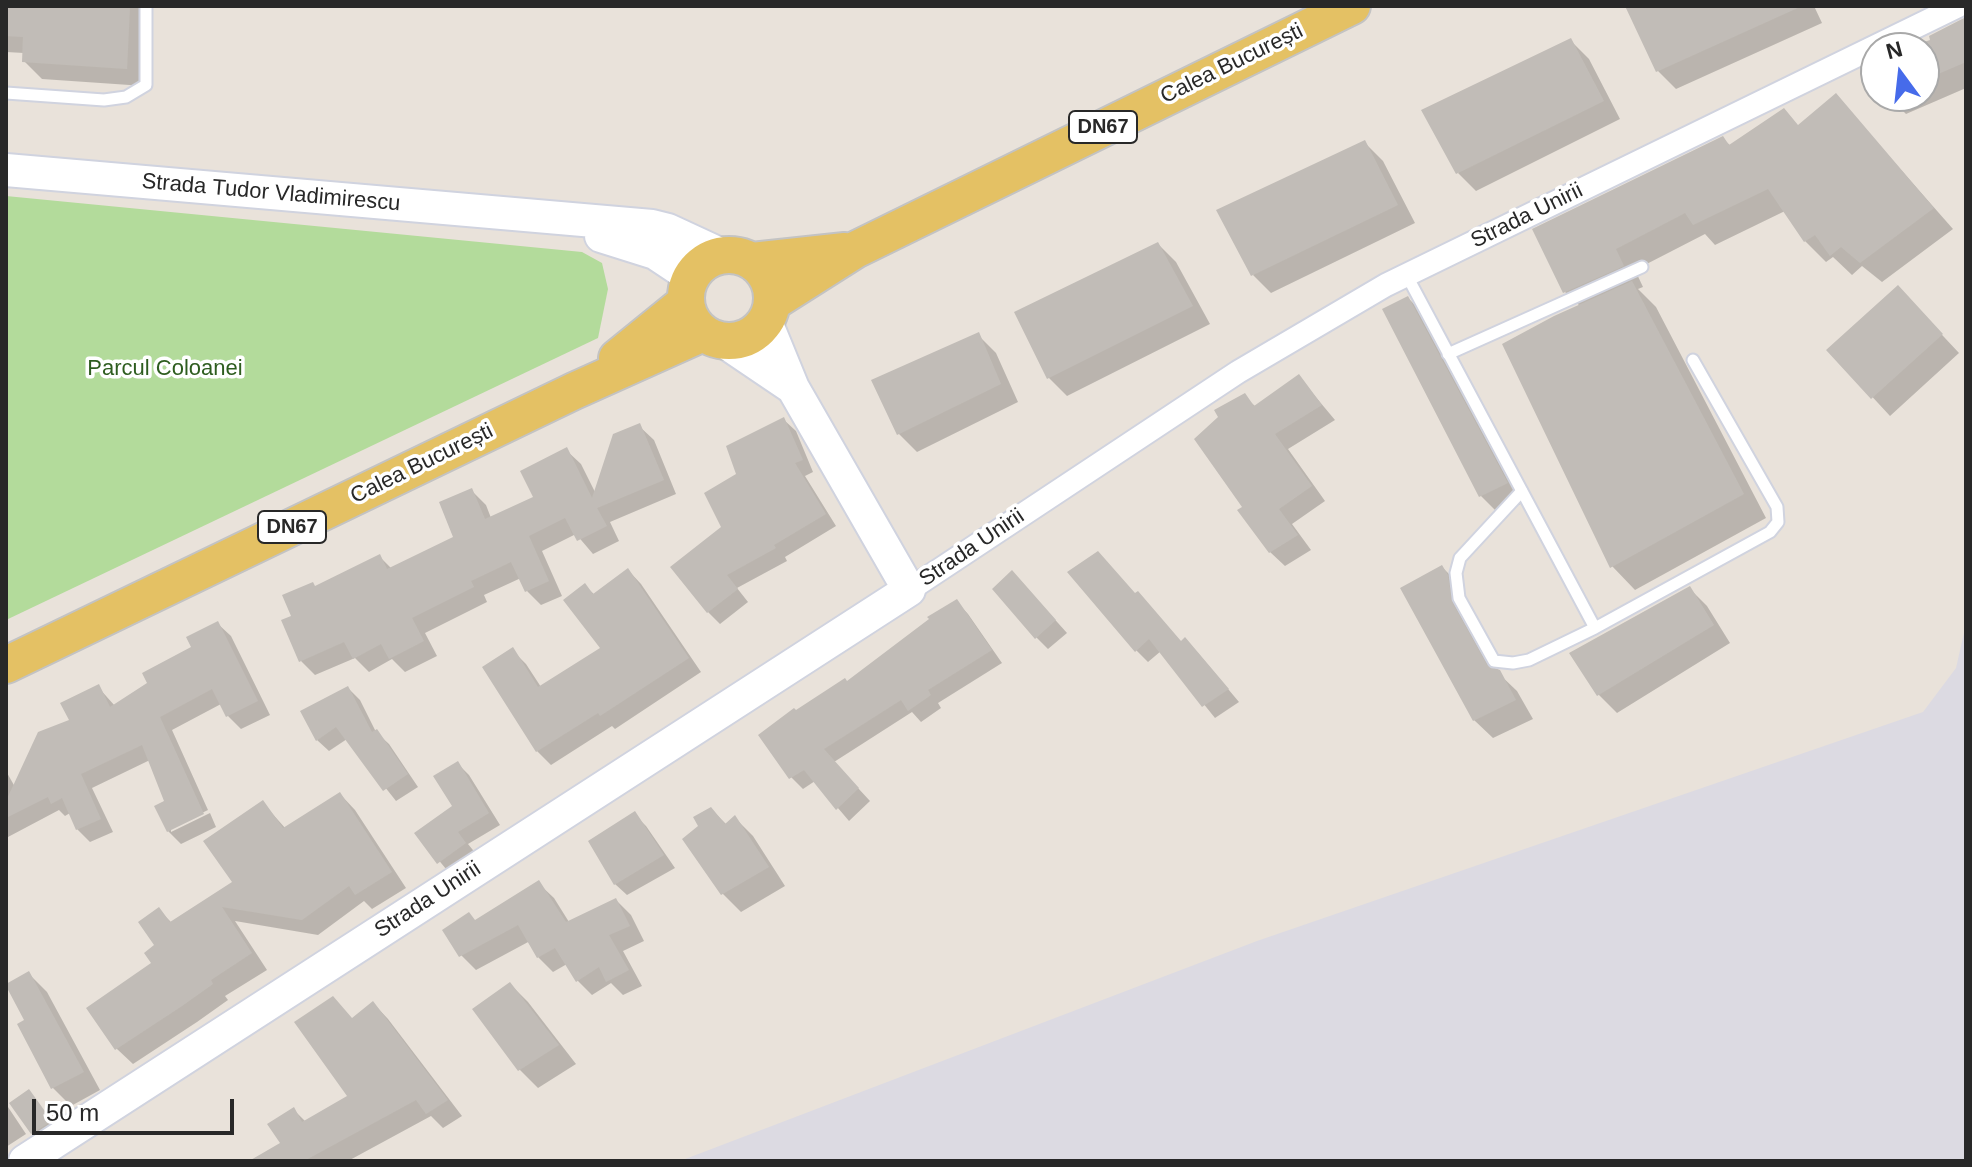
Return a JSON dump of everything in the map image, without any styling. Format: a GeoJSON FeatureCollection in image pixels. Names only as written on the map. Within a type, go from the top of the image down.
{"type":"FeatureCollection","features":[{"type":"Feature","properties":{"kind":"main road","name":"Calea București"},"geometry":{"type":"LineString","coordinates":[[6,665],[578,389],[714,337],[748,338],[770,312],[855,250],[1352,6]]}},
{"type":"Feature","properties":{"kind":"main road","name":"Strada Tudor Vladimirescu"},"geometry":{"type":"LineString","coordinates":[[6,170],[652,226],[737,258]]}},
{"type":"Feature","properties":{"kind":"main road","name":"Strada Tudor Vladimirescu"},"geometry":{"type":"LineString","coordinates":[[536,217],[655,253],[688,289]]}},
{"type":"Feature","properties":{"kind":"main road","name":"Calea București"},"geometry":{"type":"LineString","coordinates":[[578,389],[688,289],[699,267],[737,258],[855,250]]}},
{"type":"Feature","properties":{"kind":"main road"},"geometry":{"type":"LineString","coordinates":[[737,258],[764,272],[772,286],[770,312],[793,388],[909,590]]}},
{"type":"Feature","properties":{"kind":"main road"},"geometry":{"type":"LineString","coordinates":[[688,289],[694,324],[793,388]]}},
{"type":"Feature","properties":{"kind":"main road","name":"Strada Unirii"},"geometry":{"type":"LineString","coordinates":[[25,1161],[909,590]]}},
{"type":"Feature","properties":{"kind":"street","name":"Strada Unirii"},"geometry":{"type":"LineString","coordinates":[[909,590],[1238,372],[1406,274],[1958,6]]}},
{"type":"Feature","properties":{"kind":"lane"},"geometry":{"type":"LineString","coordinates":[[6,93],[104,100],[126,97],[146,85],[146,6]]}},
{"type":"Feature","properties":{"kind":"lane"},"geometry":{"type":"LineString","coordinates":[[1448,354],[1642,267]]}},
{"type":"Feature","properties":{"kind":"lane"},"geometry":{"type":"LineString","coordinates":[[1406,274],[1595,628]]}},
{"type":"Feature","properties":{"kind":"lane"},"geometry":{"type":"LineString","coordinates":[[1522,491],[1460,558],[1456,573],[1459,598],[1494,661],[1513,663],[1529,660],[1595,628],[1770,532],[1778,522],[1777,507],[1693,360]]}},
{"type":"Feature","properties":{"kind":"shaded area"},"geometry":{"type":"Polygon","coordinates":[[[1966,624],[1966,1161],[680,1161],[1257,941],[1923,712],[1956,668],[1966,624]]]}},
{"type":"Feature","properties":{"kind":"green space","name":"Parcul Coloanei"},"geometry":{"type":"Polygon","coordinates":[[[6,196],[582,252],[602,263],[608,289],[598,338],[6,620],[6,196]]]}},
{"type":"Feature","properties":{"kind":"building"},"geometry":{"type":"Polygon","coordinates":[[[6,6],[130,6],[127,69],[22,62],[23,37],[6,36],[6,6]]]}},
{"type":"Feature","properties":{"kind":"building"},"geometry":{"type":"Polygon","coordinates":[[[1625,6],[1802,6],[1656,72],[1625,6]]]}},
{"type":"Feature","properties":{"kind":"building"},"geometry":{"type":"Polygon","coordinates":[[[1966,17],[1966,62],[1940,73],[1940,32],[1937,32],[1966,17]]]}},
{"type":"Feature","properties":{"kind":"building"},"geometry":{"type":"Polygon","coordinates":[[[1571,38],[1604,101],[1456,174],[1421,110],[1571,38]]]}},
{"type":"Feature","properties":{"kind":"building"},"geometry":{"type":"Polygon","coordinates":[[[1836,93],[1934,208],[1860,263],[1841,247],[1830,256],[1815,235],[1804,242],[1768,189],[1693,225],[1685,213],[1616,249],[1624,266],[1563,293],[1532,229],[1723,136],[1729,145],[1784,108],[1798,125],[1836,93]]]}},
{"type":"Feature","properties":{"kind":"building"},"geometry":{"type":"Polygon","coordinates":[[[1365,140],[1398,205],[1251,276],[1216,210],[1365,140]]]}},
{"type":"Feature","properties":{"kind":"building"},"geometry":{"type":"Polygon","coordinates":[[[1158,242],[1193,306],[1047,379],[1014,312],[1158,242]]]}},
{"type":"Feature","properties":{"kind":"building"},"geometry":{"type":"Polygon","coordinates":[[[1632,281],[1744,494],[1610,568],[1502,344],[1554,316],[1632,281]]]}},
{"type":"Feature","properties":{"kind":"building"},"geometry":{"type":"Polygon","coordinates":[[[1898,285],[1943,334],[1871,399],[1826,350],[1898,285]]]}},
{"type":"Feature","properties":{"kind":"building"},"geometry":{"type":"Polygon","coordinates":[[[1408,296],[1508,483],[1479,497],[1382,309],[1408,296]]]}},
{"type":"Feature","properties":{"kind":"building"},"geometry":{"type":"Polygon","coordinates":[[[979,332],[1001,384],[897,435],[871,380],[979,332]]]}},
{"type":"Feature","properties":{"kind":"building"},"geometry":{"type":"Polygon","coordinates":[[[1299,374],[1322,405],[1275,434],[1312,486],[1279,509],[1298,535],[1269,553],[1237,510],[1242,507],[1194,439],[1218,417],[1214,410],[1245,393],[1254,406],[1299,374]]]}},
{"type":"Feature","properties":{"kind":"building"},"geometry":{"type":"Polygon","coordinates":[[[784,417],[803,460],[795,463],[826,514],[774,545],[776,548],[727,575],[738,589],[707,613],[670,567],[721,527],[704,493],[736,474],[726,446],[784,417]]]}},
{"type":"Feature","properties":{"kind":"building"},"geometry":{"type":"Polygon","coordinates":[[[640,423],[664,480],[597,508],[607,526],[577,541],[565,518],[529,536],[549,581],[525,592],[511,562],[471,581],[474,587],[412,618],[424,641],[389,659],[381,644],[353,659],[344,642],[299,662],[281,620],[291,616],[282,595],[313,582],[315,586],[380,554],[387,569],[453,537],[439,502],[472,488],[485,519],[533,497],[520,471],[567,447],[592,498],[613,434],[640,423]]]}},
{"type":"Feature","properties":{"kind":"building"},"geometry":{"type":"Polygon","coordinates":[[[1098,551],[1181,641],[1185,637],[1229,689],[1202,707],[1149,639],[1135,652],[1067,572],[1098,551]]]}},
{"type":"Feature","properties":{"kind":"building"},"geometry":{"type":"Polygon","coordinates":[[[1442,565],[1448,575],[1452,602],[1487,665],[1500,670],[1516,700],[1473,721],[1400,588],[1442,565]]]}},
{"type":"Feature","properties":{"kind":"building"},"geometry":{"type":"Polygon","coordinates":[[[628,568],[689,658],[600,716],[598,713],[536,752],[482,667],[513,647],[538,687],[600,648],[563,600],[585,583],[593,594],[628,568]]]}},
{"type":"Feature","properties":{"kind":"building"},"geometry":{"type":"Polygon","coordinates":[[[1012,570],[1056,620],[1035,639],[992,589],[1012,570]]]}},
{"type":"Feature","properties":{"kind":"building"},"geometry":{"type":"Polygon","coordinates":[[[1690,586],[1714,625],[1597,696],[1569,653],[1690,586]]]}},
{"type":"Feature","properties":{"kind":"building"},"geometry":{"type":"Polygon","coordinates":[[[957,599],[992,650],[928,690],[931,695],[908,711],[901,700],[824,749],[859,788],[836,810],[804,770],[789,779],[758,735],[794,708],[796,710],[845,678],[847,681],[929,619],[927,617],[957,599]]]}},
{"type":"Feature","properties":{"kind":"building"},"geometry":{"type":"Polygon","coordinates":[[[218,621],[258,701],[226,717],[212,689],[160,717],[204,814],[167,832],[154,806],[164,801],[142,745],[81,774],[101,819],[76,830],[62,798],[51,804],[48,797],[6,818],[6,801],[38,732],[69,720],[60,703],[99,684],[110,707],[147,683],[142,673],[191,647],[186,637],[218,621]]]}},
{"type":"Feature","properties":{"kind":"building"},"geometry":{"type":"Polygon","coordinates":[[[348,686],[372,732],[377,729],[408,774],[383,791],[336,727],[316,741],[300,711],[348,686]]]}},
{"type":"Feature","properties":{"kind":"building"},"geometry":{"type":"Polygon","coordinates":[[[458,761],[489,813],[458,832],[466,843],[437,864],[414,833],[452,806],[433,776],[458,761]]]}},
{"type":"Feature","properties":{"kind":"building"},"geometry":{"type":"Polygon","coordinates":[[[340,792],[392,872],[355,895],[349,886],[302,920],[222,907],[252,953],[211,980],[213,984],[182,1006],[115,1050],[86,1008],[151,963],[144,953],[154,945],[138,922],[159,907],[170,922],[232,882],[203,841],[263,800],[283,828],[340,792]]]}},
{"type":"Feature","properties":{"kind":"building"},"geometry":{"type":"Polygon","coordinates":[[[711,807],[725,824],[735,815],[769,867],[721,895],[682,839],[698,826],[693,817],[711,807]]]}},
{"type":"Feature","properties":{"kind":"building"},"geometry":{"type":"Polygon","coordinates":[[[635,811],[664,855],[614,885],[588,841],[635,811]]]}},
{"type":"Feature","properties":{"kind":"building"},"geometry":{"type":"Polygon","coordinates":[[[539,880],[566,922],[616,898],[630,926],[609,935],[629,970],[606,982],[599,967],[576,982],[555,948],[537,958],[518,925],[459,957],[442,930],[469,912],[475,920],[539,880]]]}},
{"type":"Feature","properties":{"kind":"building"},"geometry":{"type":"Polygon","coordinates":[[[29,971],[84,1072],[51,1089],[17,1024],[24,1020],[6,986],[29,971]]]}},
{"type":"Feature","properties":{"kind":"building"},"geometry":{"type":"Polygon","coordinates":[[[510,982],[559,1045],[518,1071],[472,1009],[510,982]]]}},
{"type":"Feature","properties":{"kind":"building"},"geometry":{"type":"Polygon","coordinates":[[[333,996],[352,1018],[373,1001],[448,1100],[426,1114],[416,1100],[304,1161],[249,1161],[280,1143],[267,1124],[294,1107],[302,1122],[347,1096],[294,1022],[333,996]]]}},
{"type":"Feature","properties":{"kind":"building"},"geometry":{"type":"Polygon","coordinates":[[[29,1089],[52,1121],[31,1134],[9,1103],[29,1089]]]}}]}
